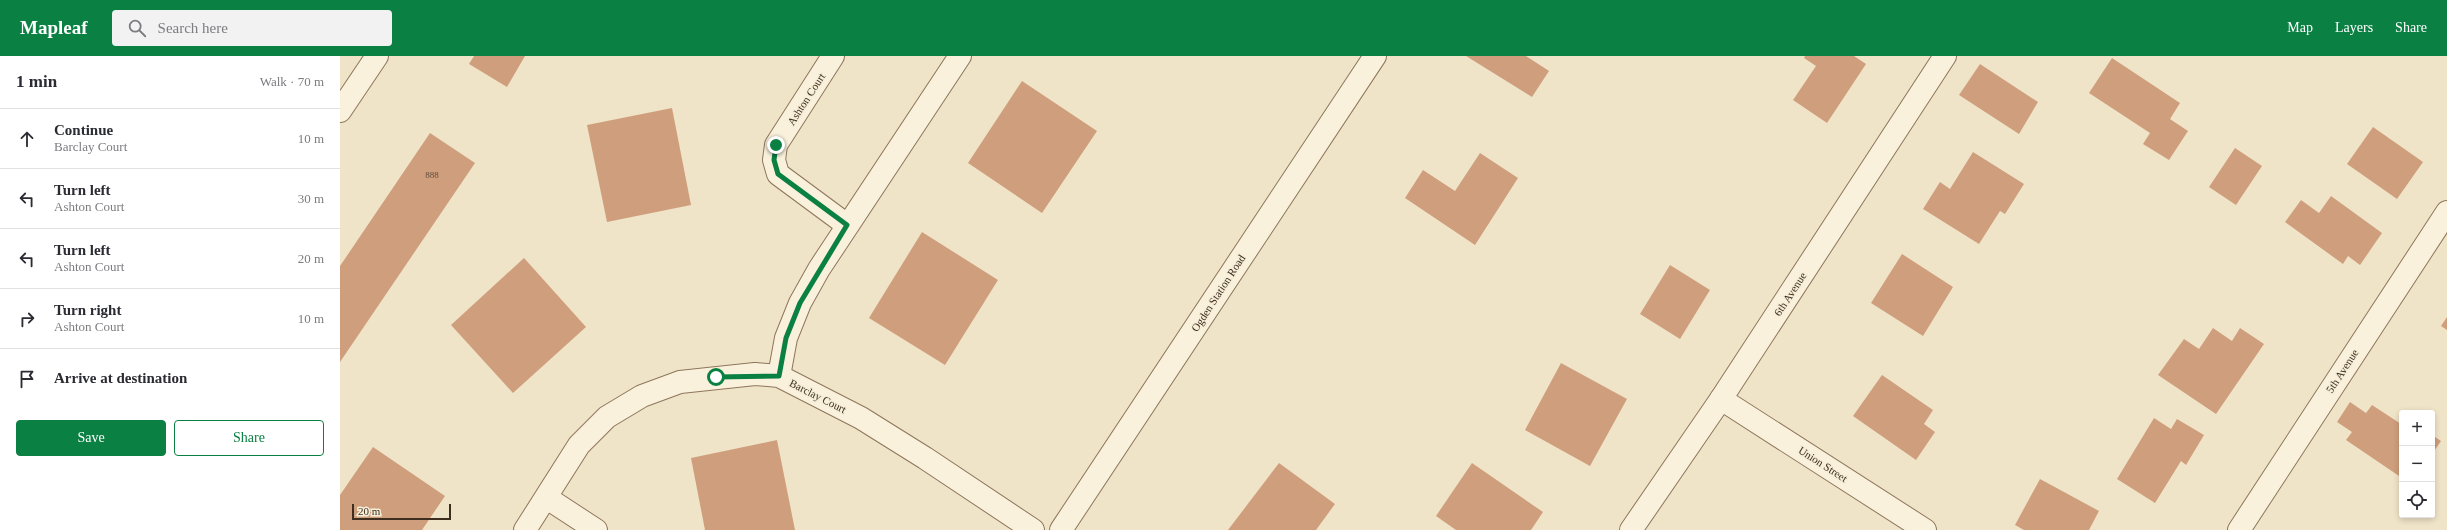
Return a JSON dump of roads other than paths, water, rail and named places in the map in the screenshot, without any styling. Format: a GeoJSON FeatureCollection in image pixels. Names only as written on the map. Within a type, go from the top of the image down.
{"type":"FeatureCollection","features":[{"type":"Feature","properties":{"kind":"street"},"geometry":{"type":"LineString","coordinates":[[340,111],[377,56]]}},
{"type":"Feature","properties":{"kind":"street","name":"Ashton Court"},"geometry":{"type":"LineString","coordinates":[[833,56],[776,145],[774,160],[778,174],[847,225]]}},
{"type":"Feature","properties":{"kind":"street"},"geometry":{"type":"LineString","coordinates":[[779,376],[786,338],[800,303],[847,225],[960,56]]}},
{"type":"Feature","properties":{"kind":"street","name":"Ogden Station Road"},"geometry":{"type":"LineString","coordinates":[[1061,530],[1375,56]]}},
{"type":"Feature","properties":{"kind":"street","name":"6th Avenue"},"geometry":{"type":"LineString","coordinates":[[1631,530],[1721,399],[1945,56]]}},
{"type":"Feature","properties":{"kind":"street","name":"5th Avenue"},"geometry":{"type":"LineString","coordinates":[[2239,530],[2447,212]]}},
{"type":"Feature","properties":{"kind":"street","name":"Barclay Court"},"geometry":{"type":"LineString","coordinates":[[525,530],[579,444],[607,417],[642,396],[680,382],[755,374],[779,376],[861,418],[925,458],[1033,530]]}},
{"type":"Feature","properties":{"kind":"street","name":"Union Street"},"geometry":{"type":"LineString","coordinates":[[1721,399],[1925,530]]}},
{"type":"Feature","properties":{"kind":"street"},"geometry":{"type":"LineString","coordinates":[[546,498],[596,530]]}}]}
